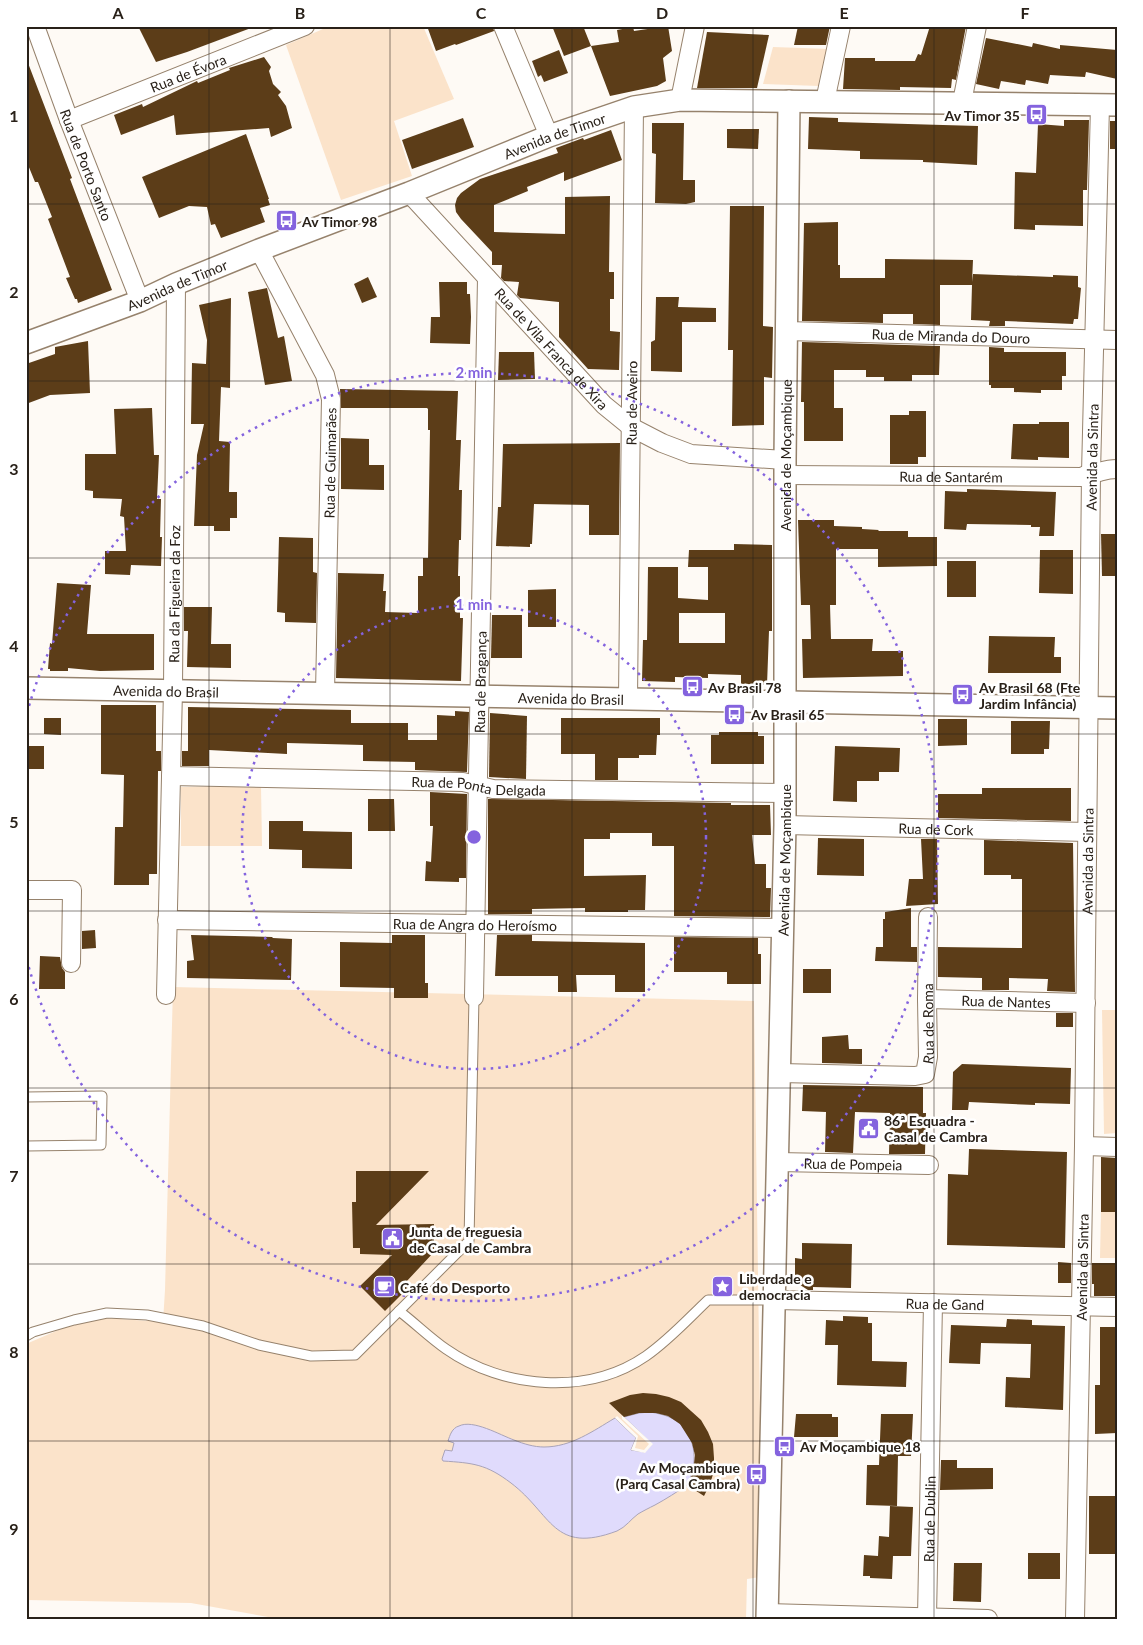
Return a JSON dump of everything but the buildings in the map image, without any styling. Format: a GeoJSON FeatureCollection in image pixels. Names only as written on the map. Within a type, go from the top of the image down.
{"type":"FeatureCollection","features":[{"type":"Feature","properties":{"kind":"street","name":"Rua de Porto Santo"},"geometry":{"type":"LineString","coordinates":[[35,26],[69,120],[140,301]]}},
{"type":"Feature","properties":{"kind":"street","name":"Rua de Évora"},"geometry":{"type":"LineString","coordinates":[[69,120],[305,26]]}},
{"type":"Feature","properties":{"kind":"street"},"geometry":{"type":"LineString","coordinates":[[503,26],[549,136]]}},
{"type":"Feature","properties":{"kind":"street"},"geometry":{"type":"LineString","coordinates":[[680,100],[695,26]]}},
{"type":"Feature","properties":{"kind":"street"},"geometry":{"type":"LineString","coordinates":[[825,101],[841,26]]}},
{"type":"Feature","properties":{"kind":"street"},"geometry":{"type":"LineString","coordinates":[[962,102],[977,26]]}},
{"type":"Feature","properties":{"kind":"street","name":"Avenida de Timor"},"geometry":{"type":"LineString","coordinates":[[26,343],[140,301],[259,250],[409,193],[549,136],[634,107],[680,100],[1108,105]]}},
{"type":"Feature","properties":{"kind":"street","name":"Avenida de Moçambique"},"geometry":{"type":"LineString","coordinates":[[767,1616],[785,825],[784,702],[788,102]]}},
{"type":"Feature","properties":{"kind":"street","name":"Avenida da Sintra"},"geometry":{"type":"LineString","coordinates":[[1075,1619],[1086,1003],[1091,473],[1095,340],[1108,105]]}},
{"type":"Feature","properties":{"kind":"street","name":"Rua de Aveiro"},"geometry":{"type":"LineString","coordinates":[[628,699],[634,107]]}},
{"type":"Feature","properties":{"kind":"street","name":"Rua de Vila Franca de Xira"},"geometry":{"type":"LineString","coordinates":[[409,193],[604,405],[631,427],[662,443],[691,454],[785,468]]}},
{"type":"Feature","properties":{"kind":"street","name":"Rua de Guimarães"},"geometry":{"type":"LineString","coordinates":[[259,250],[325,375],[331,398],[325,693]]}},
{"type":"Feature","properties":{"kind":"street","name":"Rua de Bragança"},"geometry":{"type":"LineString","coordinates":[[474,997],[487,278]]}},
{"type":"Feature","properties":{"kind":"street","name":"Rua da Figueira da Foz"},"geometry":{"type":"LineString","coordinates":[[166,995],[173,690],[176,284]]}},
{"type":"Feature","properties":{"kind":"street","name":"Rua de Miranda do Douro"},"geometry":{"type":"LineString","coordinates":[[786,331],[1117,340]]}},
{"type":"Feature","properties":{"kind":"street","name":"Rua de Santarém"},"geometry":{"type":"LineString","coordinates":[[785,468],[1082,476],[1098,473],[1106,468],[1117,469]]}},
{"type":"Feature","properties":{"kind":"street","name":"Avenida do Brasil"},"geometry":{"type":"LineString","coordinates":[[26,688],[1117,708]]}},
{"type":"Feature","properties":{"kind":"street","name":"Rua de Ponta Delgada"},"geometry":{"type":"LineString","coordinates":[[171,776],[462,782],[493,789],[785,793]]}},
{"type":"Feature","properties":{"kind":"street","name":"Rua de Cork"},"geometry":{"type":"LineString","coordinates":[[785,825],[1087,832]]}},
{"type":"Feature","properties":{"kind":"street"},"geometry":{"type":"LineString","coordinates":[[26,890],[72,890],[71,963]]}},
{"type":"Feature","properties":{"kind":"street","name":"Rua de Roma"},"geometry":{"type":"LineString","coordinates":[[780,1073],[915,1076],[925,1074],[928,1058],[928,917]]}},
{"type":"Feature","properties":{"kind":"street","name":"Rua de Angra do Heroísmo"},"geometry":{"type":"LineString","coordinates":[[167,920],[783,928]]}},
{"type":"Feature","properties":{"kind":"street","name":"Rua de Nantes"},"geometry":{"type":"LineString","coordinates":[[927,999],[1086,1003]]}},
{"type":"Feature","properties":{"kind":"street"},"geometry":{"type":"LineString","coordinates":[[1084,1146],[1117,1147]]}},
{"type":"Feature","properties":{"kind":"street","name":"Rua de Pompeia"},"geometry":{"type":"LineString","coordinates":[[778,1162],[929,1165]]}},
{"type":"Feature","properties":{"kind":"street","name":"Rua de Gand"},"geometry":{"type":"LineString","coordinates":[[774,1300],[1117,1307]]}},
{"type":"Feature","properties":{"kind":"street","name":"Rua de Dublin"},"geometry":{"type":"LineString","coordinates":[[927,1617],[933,1303]]}},
{"type":"Feature","properties":{"kind":"street"},"geometry":{"type":"LineString","coordinates":[[767,1616],[988,1619]]}},
{"type":"Feature","properties":{"kind":"lane"},"geometry":{"type":"LineString","coordinates":[[26,1336],[33,1332],[74,1320],[106,1313],[139,1315],[203,1326],[259,1345],[310,1356],[355,1354],[469,1242],[474,997]]}},
{"type":"Feature","properties":{"kind":"lane"},"geometry":{"type":"LineString","coordinates":[[26,1097],[102,1096],[101,1146],[26,1146]]}},
{"type":"Feature","properties":{"kind":"lane"},"geometry":{"type":"LineString","coordinates":[[399,1311],[446,1349],[475,1365],[521,1380],[559,1383],[598,1377],[631,1365],[661,1344],[708,1300],[774,1300]]}},
{"type":"Feature","properties":{"kind":"shaded area"},"geometry":{"type":"Polygon","coordinates":[[[330,26],[423,26],[454,99],[394,121],[412,176],[341,200],[286,45],[330,26]]]}},
{"type":"Feature","properties":{"kind":"shaded area"},"geometry":{"type":"Polygon","coordinates":[[[773,47],[830,49],[819,86],[763,84],[773,47]]]}},
{"type":"Feature","properties":{"kind":"shaded area"},"geometry":{"type":"Polygon","coordinates":[[[261,786],[262,846],[181,846],[181,787],[261,786]]]}},
{"type":"Feature","properties":{"kind":"shaded area"},"geometry":{"type":"Polygon","coordinates":[[[173,987],[754,1001],[761,1479],[760,1577],[747,1579],[746,1619],[279,1619],[191,1603],[26,1600],[26,1344],[63,1328],[106,1318],[163,1322],[173,987]]]}},
{"type":"Feature","properties":{"kind":"shaded area"},"geometry":{"type":"Polygon","coordinates":[[[1102,1010],[1117,1010],[1117,1133],[1104,1134],[1102,1010]]]}},
{"type":"Feature","properties":{"kind":"shaded area"},"geometry":{"type":"Polygon","coordinates":[[[1101,1212],[1117,1212],[1117,1258],[1100,1258],[1101,1212]]]}},
{"type":"Feature","properties":{"kind":"shaded area"},"geometry":{"type":"Polygon","coordinates":[[[650,1412],[673,1419],[685,1429],[694,1452],[691,1477],[687,1485],[638,1514],[617,1531],[596,1537],[579,1538],[566,1535],[555,1528],[525,1495],[494,1472],[479,1466],[443,1461],[442,1459],[445,1450],[452,1451],[454,1443],[448,1441],[452,1432],[455,1428],[465,1424],[479,1426],[522,1443],[544,1447],[573,1441],[615,1418],[636,1438],[631,1450],[645,1452],[652,1444],[624,1417],[650,1412]]]}},
{"type":"Feature","properties":{"kind":"pier"},"geometry":{"type":"Polygon","coordinates":[[[622,1415],[653,1444],[645,1453],[631,1450],[636,1438],[615,1418],[617,1416],[638,1436],[635,1448],[644,1450],[649,1444],[622,1419],[622,1415]]]}},
{"type":"Feature","properties":{"kind":"place","name":"Av Timor 35"},"geometry":{"type":"Point","coordinates":[1036,115]}},
{"type":"Feature","properties":{"kind":"place","name":"Av Timor 98"},"geometry":{"type":"Point","coordinates":[286,221]}},
{"type":"Feature","properties":{"kind":"place","name":"Av Brasil 78"},"geometry":{"type":"Point","coordinates":[692,687]}},
{"type":"Feature","properties":{"kind":"place","name":"Av Brasil 68 (Fte Jardim Infância)"},"geometry":{"type":"Point","coordinates":[963,695]}},
{"type":"Feature","properties":{"kind":"place","name":"Av Brasil 65"},"geometry":{"type":"Point","coordinates":[735,714]}},
{"type":"Feature","properties":{"kind":"place","name":"86ª Esquadra - Casal de Cambra"},"geometry":{"type":"Point","coordinates":[868,1128]}},
{"type":"Feature","properties":{"kind":"place","name":"Junta de freguesia de Casal de Cambra"},"geometry":{"type":"Point","coordinates":[393,1239]}},
{"type":"Feature","properties":{"kind":"place","name":"Liberdade e democracia"},"geometry":{"type":"Point","coordinates":[723,1286]}},
{"type":"Feature","properties":{"kind":"place","name":"Café do Desporto"},"geometry":{"type":"Point","coordinates":[384,1287]}},
{"type":"Feature","properties":{"kind":"place","name":"Av Moçambique 18"},"geometry":{"type":"Point","coordinates":[784,1446]}},
{"type":"Feature","properties":{"kind":"place","name":"Av Moçambique (Parq Casal Cambra)"},"geometry":{"type":"Point","coordinates":[756,1475]}}]}
